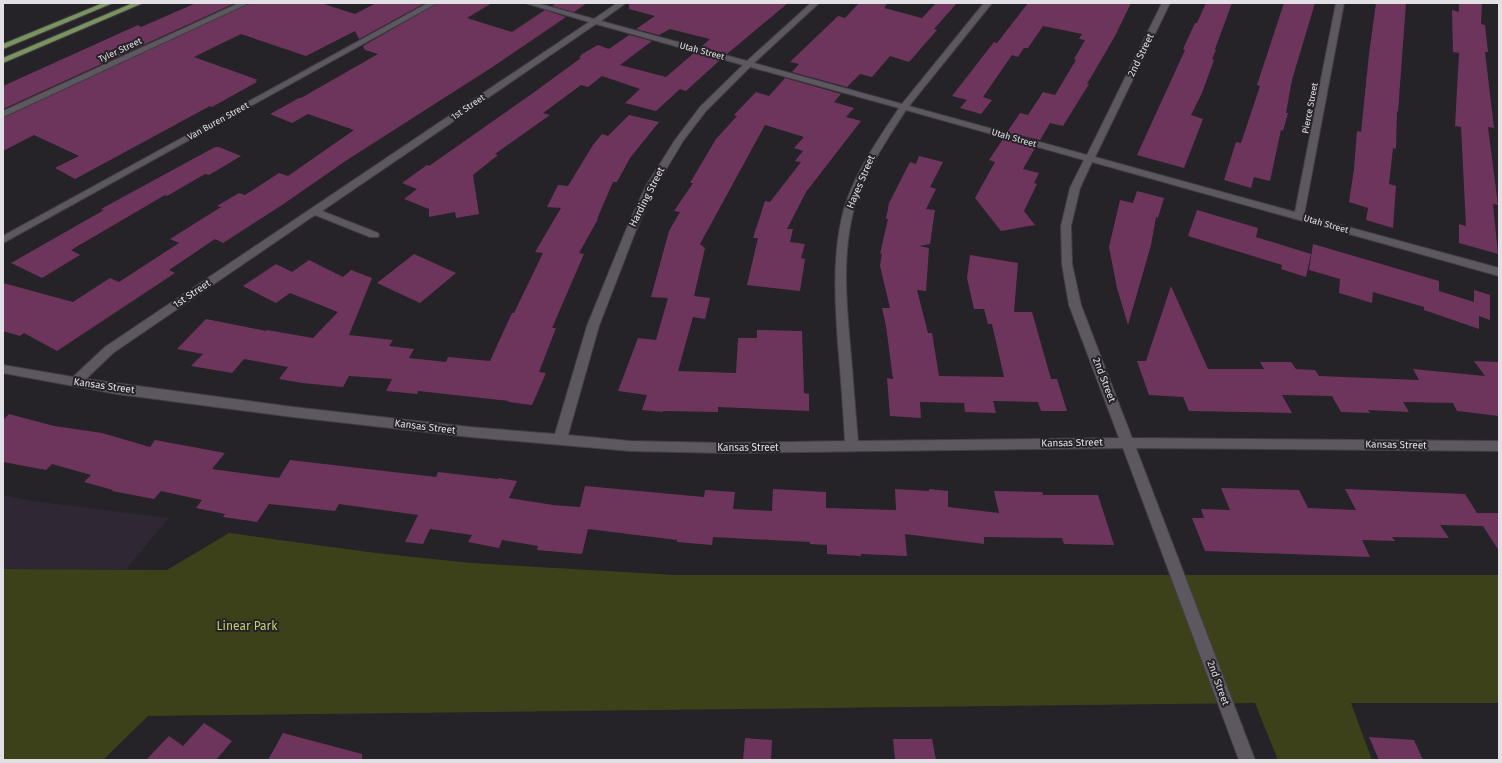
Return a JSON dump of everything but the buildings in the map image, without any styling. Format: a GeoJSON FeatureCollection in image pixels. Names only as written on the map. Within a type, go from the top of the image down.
{"type":"FeatureCollection","features":[{"type":"Feature","properties":{"kind":"main road"},"geometry":{"type":"LineString","coordinates":[[3,47],[109,3]]}},
{"type":"Feature","properties":{"kind":"main road"},"geometry":{"type":"LineString","coordinates":[[3,61],[139,3]]}},
{"type":"Feature","properties":{"kind":"street","name":"Tyler Street"},"geometry":{"type":"LineString","coordinates":[[3,114],[245,3]]}},
{"type":"Feature","properties":{"kind":"street","name":"Van Buren Street"},"geometry":{"type":"LineString","coordinates":[[3,240],[433,3]]}},
{"type":"Feature","properties":{"kind":"street","name":"Utah Street"},"geometry":{"type":"LineString","coordinates":[[528,3],[904,107],[1088,160],[1299,216],[1499,272]]}},
{"type":"Feature","properties":{"kind":"street","name":"1st Street"},"geometry":{"type":"LineString","coordinates":[[75,382],[109,350],[622,3]]}},
{"type":"Feature","properties":{"kind":"street","name":"Harding Street"},"geometry":{"type":"LineString","coordinates":[[560,440],[593,326],[631,230],[651,186],[679,140],[704,110],[735,76],[815,3]]}},
{"type":"Feature","properties":{"kind":"street","name":"Hayes Street"},"geometry":{"type":"LineString","coordinates":[[852,446],[840,292],[842,251],[849,209],[862,176],[874,152],[904,107],[988,3]]}},
{"type":"Feature","properties":{"kind":"street","name":"2nd Street"},"geometry":{"type":"LineString","coordinates":[[1166,3],[1075,188],[1066,226],[1067,264],[1075,305],[1247,760]]}},
{"type":"Feature","properties":{"kind":"street","name":"Pierce Street"},"geometry":{"type":"LineString","coordinates":[[1299,216],[1340,3]]}},
{"type":"Feature","properties":{"kind":"street"},"geometry":{"type":"LineString","coordinates":[[314,211],[374,235]]}},
{"type":"Feature","properties":{"kind":"street","name":"Kansas Street"},"geometry":{"type":"LineString","coordinates":[[3,369],[75,382],[293,412],[470,432],[638,446],[725,448],[1128,443],[1499,446]]}},
{"type":"Feature","properties":{"kind":"shaded area"},"geometry":{"type":"Polygon","coordinates":[[[3,495],[32,501],[169,518],[126,569],[3,569],[3,495]]]}},
{"type":"Feature","properties":{"kind":"green space","name":"Linear Park"},"geometry":{"type":"Polygon","coordinates":[[[229,533],[376,553],[471,563],[675,575],[1499,575],[1499,703],[1351,703],[1372,760],[1278,760],[1255,703],[148,716],[103,760],[3,760],[3,569],[167,570],[229,533]]]}}]}
